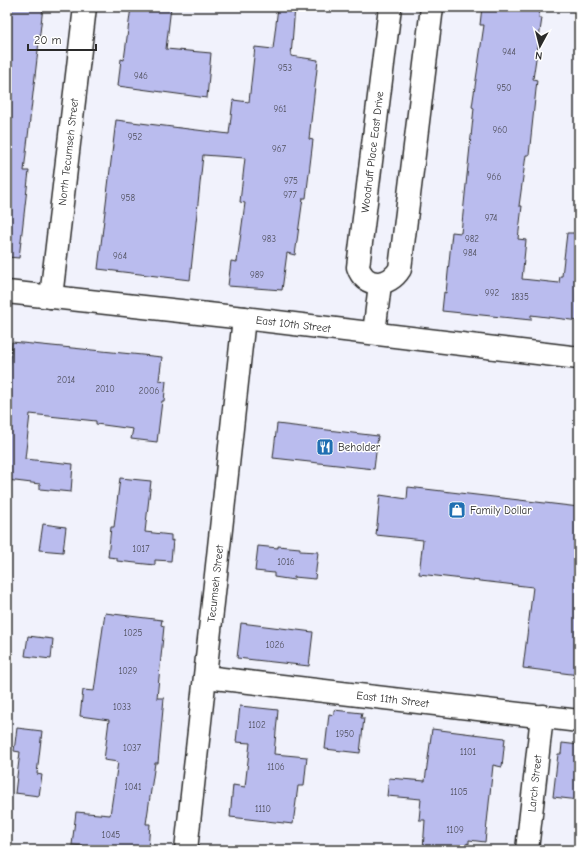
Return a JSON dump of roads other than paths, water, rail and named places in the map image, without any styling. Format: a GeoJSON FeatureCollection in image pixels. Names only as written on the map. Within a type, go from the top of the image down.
{"type":"FeatureCollection","features":[{"type":"Feature","properties":{"kind":"street","name":"North Tecumseh Street"},"geometry":{"type":"LineString","coordinates":[[51,297],[85,7]]}},
{"type":"Feature","properties":{"kind":"street","name":"Woodruff Place East Drive"},"geometry":{"type":"LineString","coordinates":[[380,284],[369,282],[364,278],[358,267],[390,7]]}},
{"type":"Feature","properties":{"kind":"street"},"geometry":{"type":"LineString","coordinates":[[374,333],[380,284],[392,280],[400,269],[432,7]]}},
{"type":"Feature","properties":{"kind":"street","name":"East 10th Street"},"geometry":{"type":"LineString","coordinates":[[7,292],[244,318],[579,358]]}},
{"type":"Feature","properties":{"kind":"street","name":"Tecumseh Street"},"geometry":{"type":"LineString","coordinates":[[186,850],[244,318]]}},
{"type":"Feature","properties":{"kind":"street","name":"East 11th Street"},"geometry":{"type":"LineString","coordinates":[[206,677],[579,721]]}},
{"type":"Feature","properties":{"kind":"street","name":"Larch Street"},"geometry":{"type":"LineString","coordinates":[[526,850],[542,716]]}},
{"type":"Feature","properties":{"kind":"place","name":"Beholder"},"geometry":{"type":"Point","coordinates":[325,447]}},
{"type":"Feature","properties":{"kind":"place","name":"Family Dollar"},"geometry":{"type":"Point","coordinates":[457,510]}}]}
